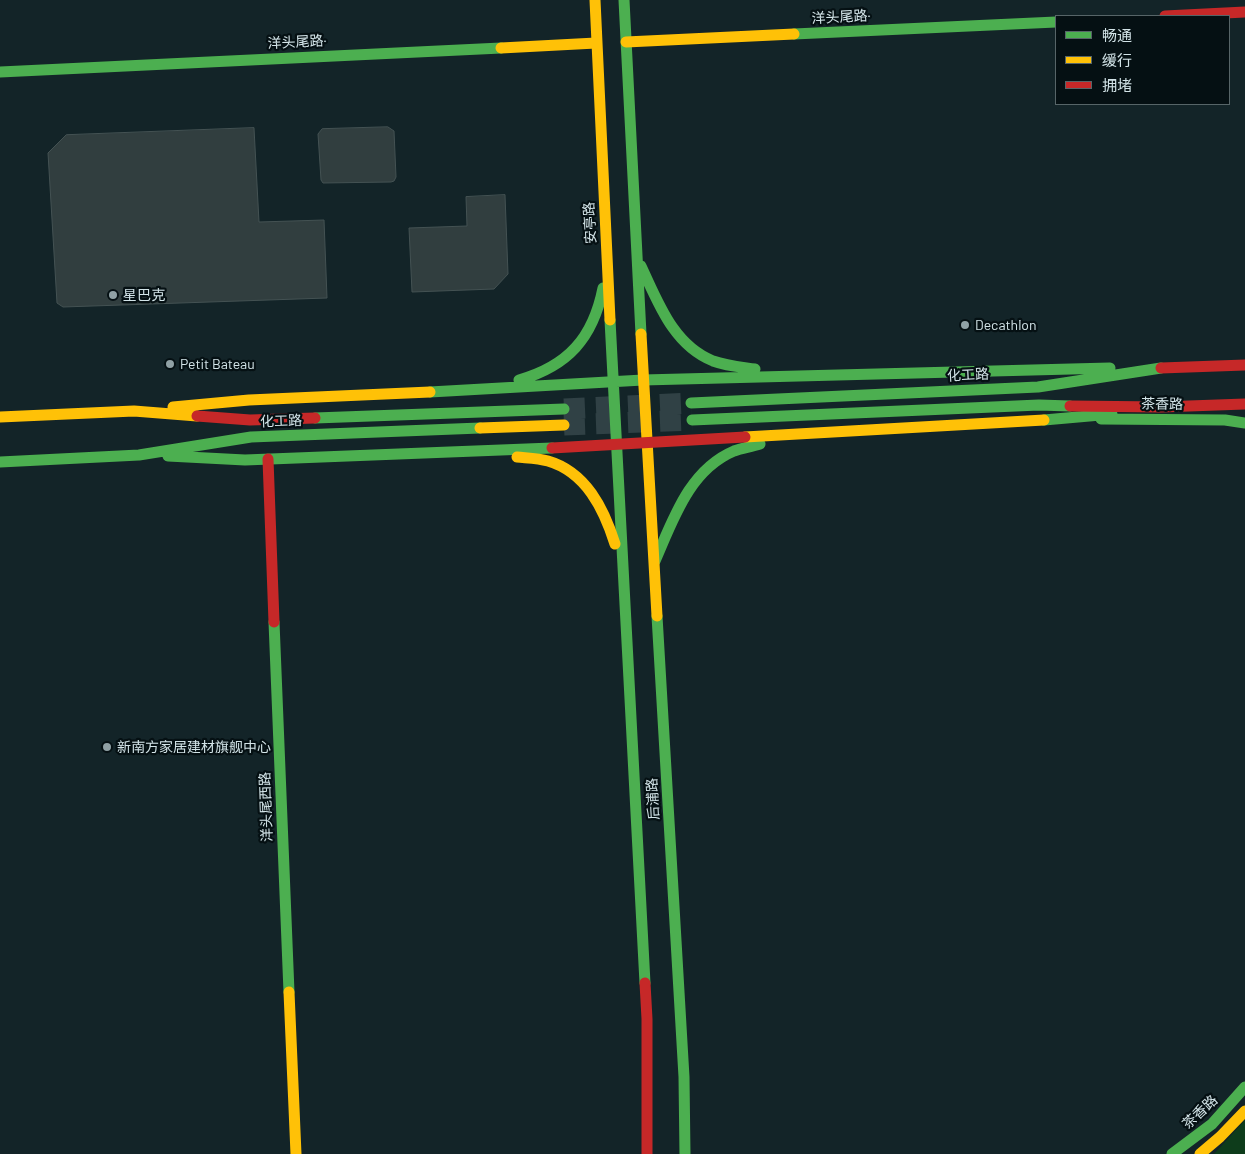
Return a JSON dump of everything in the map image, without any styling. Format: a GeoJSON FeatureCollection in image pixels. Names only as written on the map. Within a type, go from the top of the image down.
{"type":"FeatureCollection","features":[{"type":"Feature","properties":{"kind":"main road","name":"安亭路"},"geometry":{"type":"LineString","coordinates":[[595,0],[616,445]]}},
{"type":"Feature","properties":{"kind":"main road"},"geometry":{"type":"LineString","coordinates":[[624,0],[647,444]]}},
{"type":"Feature","properties":{"kind":"main road"},"geometry":{"type":"LineString","coordinates":[[1185,15],[1245,12]]}},
{"type":"Feature","properties":{"kind":"main road","name":"洋头尾路·"},"geometry":{"type":"LineString","coordinates":[[626,42],[1055,22]]}},
{"type":"Feature","properties":{"kind":"main road","name":"洋头尾路·"},"geometry":{"type":"LineString","coordinates":[[0,72],[596,43]]}},
{"type":"Feature","properties":{"kind":"main road"},"geometry":{"type":"LineString","coordinates":[[637,257],[669,321],[681,339],[694,351],[713,361],[786,375]]}},
{"type":"Feature","properties":{"kind":"main road"},"geometry":{"type":"LineString","coordinates":[[498,387],[539,374],[564,360],[582,341],[601,302],[607,259]]}},
{"type":"Feature","properties":{"kind":"main road","name":"化工路"},"geometry":{"type":"LineString","coordinates":[[691,403],[1038,387],[1160,368],[1245,365]]}},
{"type":"Feature","properties":{"kind":"main road"},"geometry":{"type":"LineString","coordinates":[[134,411],[249,400],[612,381],[786,375],[1160,368]]}},
{"type":"Feature","properties":{"kind":"main road"},"geometry":{"type":"LineString","coordinates":[[692,420],[1039,405],[1161,407],[1245,404]]}},
{"type":"Feature","properties":{"kind":"main road"},"geometry":{"type":"LineString","coordinates":[[139,455],[268,460],[647,444],[1079,418],[1161,407]]}},
{"type":"Feature","properties":{"kind":"main road","name":"化工路"},"geometry":{"type":"LineString","coordinates":[[0,417],[134,411],[250,420],[564,409]]}},
{"type":"Feature","properties":{"kind":"main road","name":"茶香路"},"geometry":{"type":"LineString","coordinates":[[1079,418],[1225,420],[1245,423]]}},
{"type":"Feature","properties":{"kind":"main road","name":"化工路"},"geometry":{"type":"LineString","coordinates":[[0,462],[139,455],[251,437],[564,425]]}},
{"type":"Feature","properties":{"kind":"main road"},"geometry":{"type":"LineString","coordinates":[[653,565],[675,516],[698,476],[714,462],[733,452],[792,436]]}},
{"type":"Feature","properties":{"kind":"main road","name":"后浦路"},"geometry":{"type":"LineString","coordinates":[[647,444],[684,1078],[685,1154]]}},
{"type":"Feature","properties":{"kind":"main road","name":"后浦路"},"geometry":{"type":"LineString","coordinates":[[616,445],[647,1019],[647,1154]]}},
{"type":"Feature","properties":{"kind":"main road"},"geometry":{"type":"LineString","coordinates":[[475,451],[549,461],[579,479],[592,492],[611,528],[622,566]]}},
{"type":"Feature","properties":{"kind":"main road","name":"洋头尾西路"},"geometry":{"type":"LineString","coordinates":[[268,460],[296,1154]]}},
{"type":"Feature","properties":{"kind":"main road","name":"茶香路"},"geometry":{"type":"LineString","coordinates":[[1172,1154],[1203,1132],[1245,1087]]}},
{"type":"Feature","properties":{"kind":"main road"},"geometry":{"type":"LineString","coordinates":[[1200,1154],[1220,1138],[1245,1111]]}},
{"type":"Feature","properties":{"kind":"green space"},"geometry":{"type":"Polygon","coordinates":[[[1245,1120],[1245,1154],[1214,1154],[1245,1120]]]}},
{"type":"Feature","properties":{"kind":"building"},"geometry":{"type":"Polygon","coordinates":[[[388,127],[394,131],[396,177],[394,181],[323,183],[321,180],[318,134],[322,129],[388,127]]]}},
{"type":"Feature","properties":{"kind":"building"},"geometry":{"type":"Polygon","coordinates":[[[254,128],[259,222],[324,220],[327,298],[63,307],[57,303],[48,153],[66,135],[254,128]]]}},
{"type":"Feature","properties":{"kind":"building"},"geometry":{"type":"Polygon","coordinates":[[[505,195],[508,274],[494,289],[412,292],[409,228],[467,226],[466,197],[505,195]]]}},
{"type":"Feature","properties":{"kind":"tunnel"},"geometry":{"type":"LineString","coordinates":[[564,409],[691,403]]}},
{"type":"Feature","properties":{"kind":"tunnel"},"geometry":{"type":"LineString","coordinates":[[564,425],[692,420]]}},
{"type":"Feature","properties":{"kind":"traffic: fast"},"geometry":{"type":"LineString","coordinates":[[624,0],[641,334]]}},
{"type":"Feature","properties":{"kind":"traffic: fast"},"geometry":{"type":"LineString","coordinates":[[794,34],[1055,22]]}},
{"type":"Feature","properties":{"kind":"traffic: fast"},"geometry":{"type":"LineString","coordinates":[[0,72],[501,48]]}},
{"type":"Feature","properties":{"kind":"traffic: fast"},"geometry":{"type":"LineString","coordinates":[[641,266],[668,321],[687,344],[699,354],[713,361],[755,369]]}},
{"type":"Feature","properties":{"kind":"traffic: fast"},"geometry":{"type":"LineString","coordinates":[[519,380],[551,367],[576,348],[593,322],[603,288]]}},
{"type":"Feature","properties":{"kind":"traffic: fast"},"geometry":{"type":"LineString","coordinates":[[610,320],[645,983]]}},
{"type":"Feature","properties":{"kind":"traffic: fast"},"geometry":{"type":"LineString","coordinates":[[430,392],[643,380],[1110,368]]}},
{"type":"Feature","properties":{"kind":"traffic: fast"},"geometry":{"type":"LineString","coordinates":[[691,403],[1038,387],[1161,368]]}},
{"type":"Feature","properties":{"kind":"traffic: fast"},"geometry":{"type":"LineString","coordinates":[[692,420],[1039,405],[1070,406]]}},
{"type":"Feature","properties":{"kind":"traffic: fast"},"geometry":{"type":"LineString","coordinates":[[315,418],[564,409]]}},
{"type":"Feature","properties":{"kind":"traffic: fast"},"geometry":{"type":"LineString","coordinates":[[1044,420],[1112,414]]}},
{"type":"Feature","properties":{"kind":"traffic: fast"},"geometry":{"type":"LineString","coordinates":[[1101,419],[1225,420],[1245,423]]}},
{"type":"Feature","properties":{"kind":"traffic: fast"},"geometry":{"type":"LineString","coordinates":[[0,462],[139,455],[251,437],[480,428]]}},
{"type":"Feature","properties":{"kind":"traffic: fast"},"geometry":{"type":"LineString","coordinates":[[655,561],[684,498],[705,470],[734,451],[760,444]]}},
{"type":"Feature","properties":{"kind":"traffic: fast"},"geometry":{"type":"LineString","coordinates":[[168,456],[245,460],[552,448]]}},
{"type":"Feature","properties":{"kind":"traffic: fast"},"geometry":{"type":"LineString","coordinates":[[657,616],[684,1077],[685,1154]]}},
{"type":"Feature","properties":{"kind":"traffic: fast"},"geometry":{"type":"LineString","coordinates":[[274,622],[289,992]]}},
{"type":"Feature","properties":{"kind":"traffic: fast"},"geometry":{"type":"LineString","coordinates":[[1172,1154],[1212,1124],[1245,1087]]}},
{"type":"Feature","properties":{"kind":"traffic: slow"},"geometry":{"type":"LineString","coordinates":[[595,0],[610,320]]}},
{"type":"Feature","properties":{"kind":"traffic: slow"},"geometry":{"type":"LineString","coordinates":[[626,42],[794,34]]}},
{"type":"Feature","properties":{"kind":"traffic: slow"},"geometry":{"type":"LineString","coordinates":[[501,48],[596,43]]}},
{"type":"Feature","properties":{"kind":"traffic: slow"},"geometry":{"type":"LineString","coordinates":[[641,334],[657,616]]}},
{"type":"Feature","properties":{"kind":"traffic: slow"},"geometry":{"type":"LineString","coordinates":[[173,407],[249,400],[430,392]]}},
{"type":"Feature","properties":{"kind":"traffic: slow"},"geometry":{"type":"LineString","coordinates":[[0,417],[134,411],[197,416]]}},
{"type":"Feature","properties":{"kind":"traffic: slow"},"geometry":{"type":"LineString","coordinates":[[745,437],[1044,420]]}},
{"type":"Feature","properties":{"kind":"traffic: slow"},"geometry":{"type":"LineString","coordinates":[[480,428],[564,425]]}},
{"type":"Feature","properties":{"kind":"traffic: slow"},"geometry":{"type":"LineString","coordinates":[[517,457],[548,461],[561,466],[573,474],[592,493],[611,531],[615,544]]}},
{"type":"Feature","properties":{"kind":"traffic: slow"},"geometry":{"type":"LineString","coordinates":[[289,992],[296,1154]]}},
{"type":"Feature","properties":{"kind":"traffic: slow"},"geometry":{"type":"LineString","coordinates":[[1200,1154],[1220,1137],[1245,1111]]}},
{"type":"Feature","properties":{"kind":"traffic: jam"},"geometry":{"type":"LineString","coordinates":[[1185,15],[1245,12]]}},
{"type":"Feature","properties":{"kind":"traffic: jam"},"geometry":{"type":"LineString","coordinates":[[1161,368],[1245,365]]}},
{"type":"Feature","properties":{"kind":"traffic: jam"},"geometry":{"type":"LineString","coordinates":[[1070,406],[1161,407],[1245,404]]}},
{"type":"Feature","properties":{"kind":"traffic: jam"},"geometry":{"type":"LineString","coordinates":[[197,416],[250,420],[315,418]]}},
{"type":"Feature","properties":{"kind":"traffic: jam"},"geometry":{"type":"LineString","coordinates":[[552,448],[745,437]]}},
{"type":"Feature","properties":{"kind":"traffic: jam"},"geometry":{"type":"LineString","coordinates":[[268,459],[274,622]]}},
{"type":"Feature","properties":{"kind":"traffic: jam"},"geometry":{"type":"LineString","coordinates":[[645,983],[647,1019],[647,1154]]}},
{"type":"Feature","properties":{"kind":"place","name":"星巴克"},"geometry":{"type":"Point","coordinates":[113,295]}},
{"type":"Feature","properties":{"kind":"place","name":"Decathlon"},"geometry":{"type":"Point","coordinates":[965,325]}},
{"type":"Feature","properties":{"kind":"place","name":"Petit Bateau"},"geometry":{"type":"Point","coordinates":[170,364]}},
{"type":"Feature","properties":{"kind":"place","name":"新南方家居建材旗舰中心"},"geometry":{"type":"Point","coordinates":[107,747]}}]}
